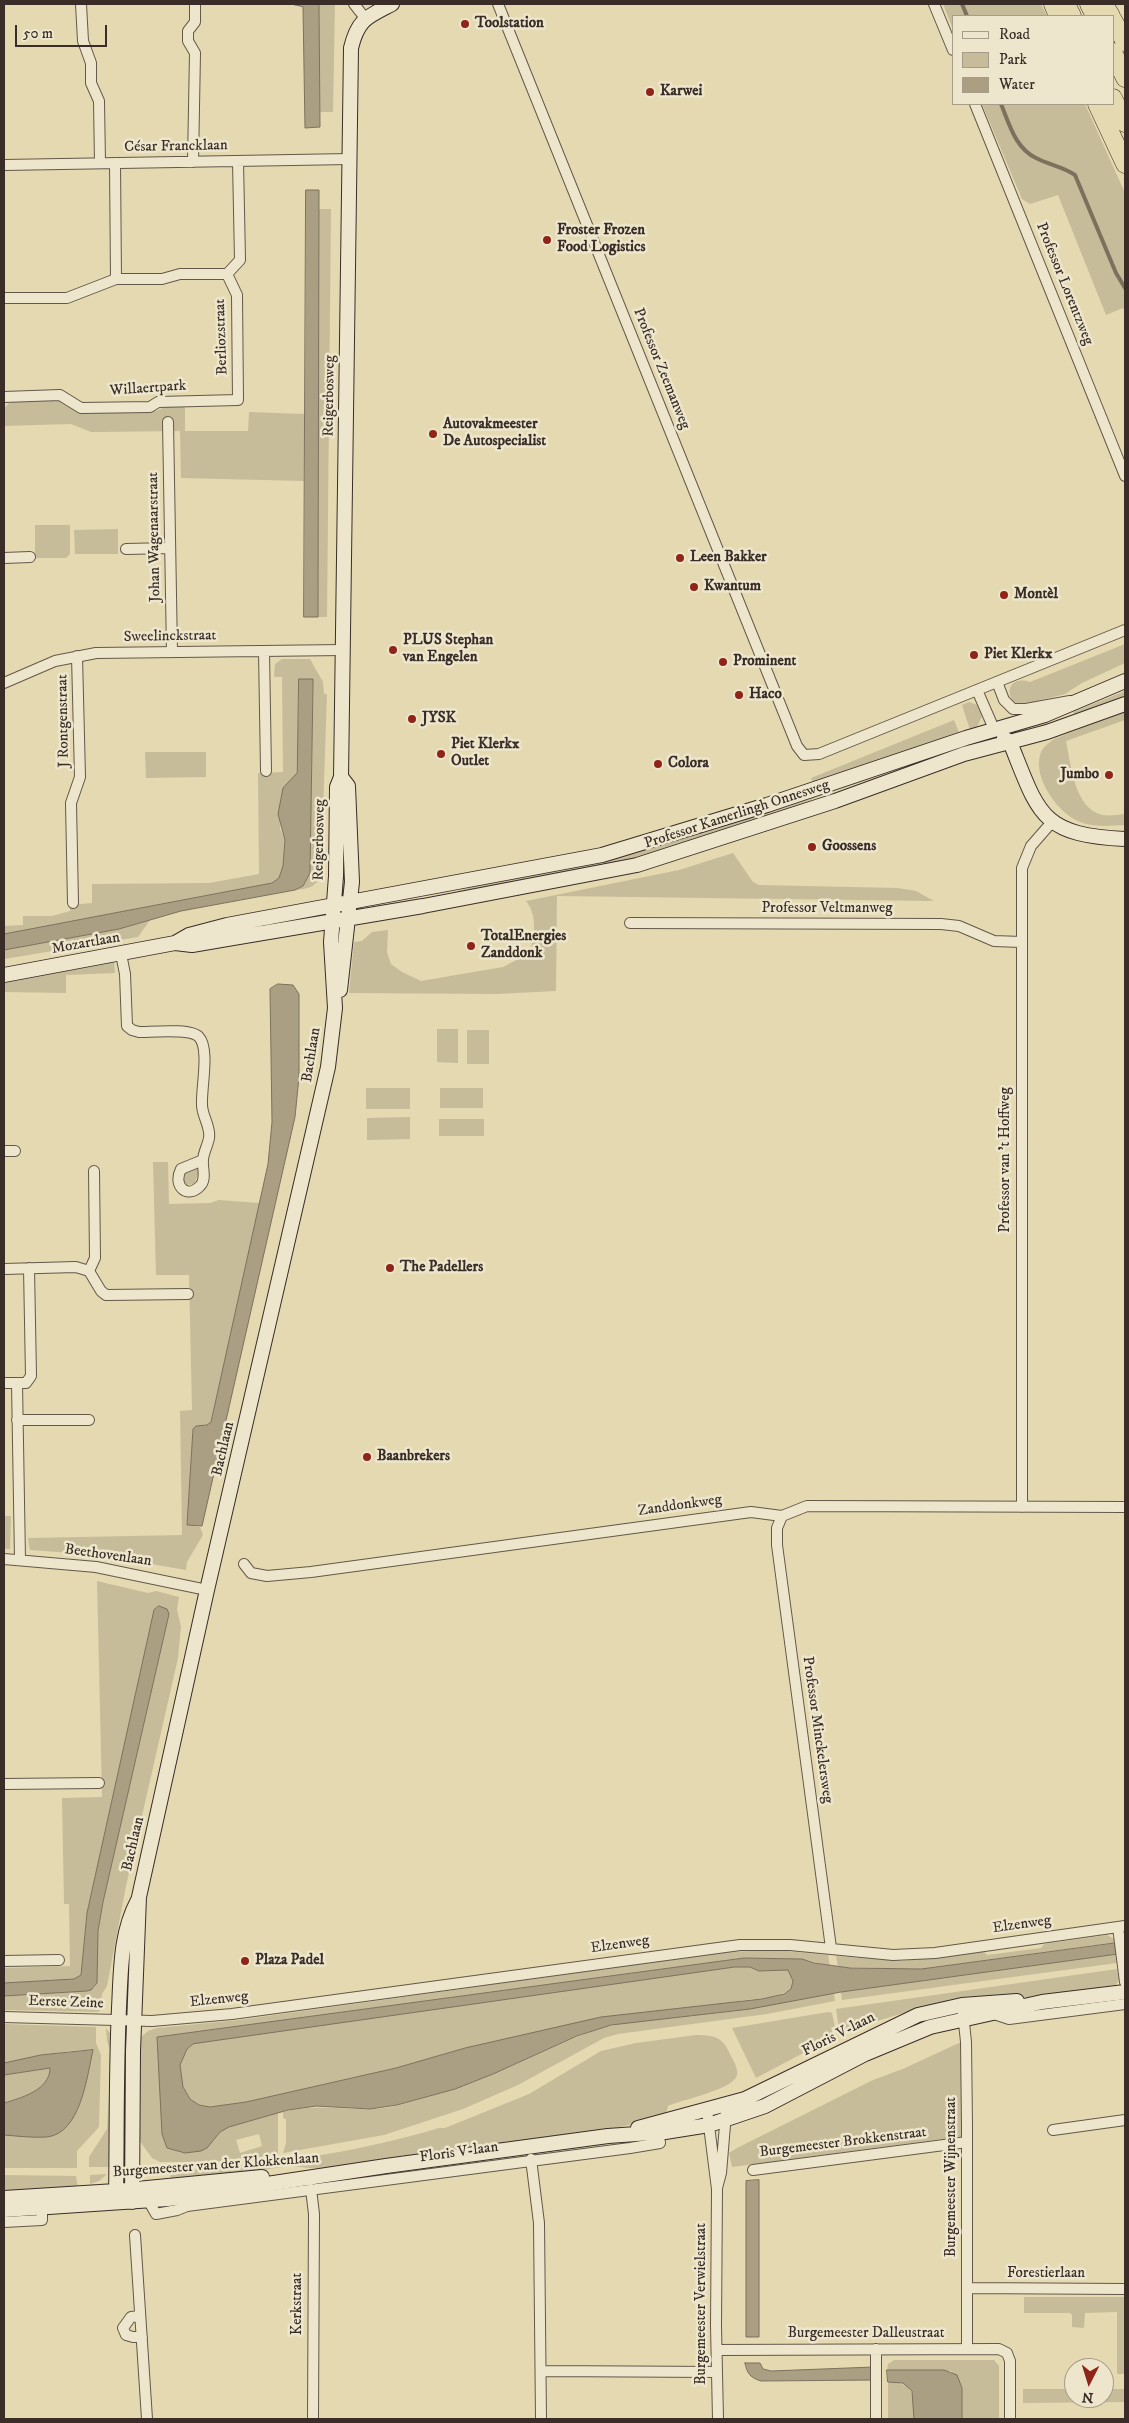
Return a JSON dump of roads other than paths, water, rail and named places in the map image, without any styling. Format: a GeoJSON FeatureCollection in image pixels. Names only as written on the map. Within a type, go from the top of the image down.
{"type":"FeatureCollection","features":[{"type":"Feature","properties":{"kind":"highway"},"geometry":{"type":"LineString","coordinates":[[1104,4],[1110,15]]}},
{"type":"Feature","properties":{"kind":"highway"},"geometry":{"type":"LineString","coordinates":[[1114,22],[1125,42]]}},
{"type":"Feature","properties":{"kind":"highway"},"geometry":{"type":"LineString","coordinates":[[1114,54],[1125,78]]}},
{"type":"Feature","properties":{"kind":"highway"},"geometry":{"type":"LineString","coordinates":[[1114,100],[1125,123]]}},
{"type":"Feature","properties":{"kind":"highway"},"geometry":{"type":"LineString","coordinates":[[1097,105],[1125,164]]}},
{"type":"Feature","properties":{"kind":"street"},"geometry":{"type":"LineString","coordinates":[[81,4],[82,41],[90,63],[91,83],[99,101],[100,163]]}},
{"type":"Feature","properties":{"kind":"street"},"geometry":{"type":"LineString","coordinates":[[193,162],[192,96],[195,86],[195,53],[188,41],[188,31],[195,22],[195,4]]}},
{"type":"Feature","properties":{"kind":"street"},"geometry":{"type":"LineString","coordinates":[[354,4],[365,18],[392,4]]}},
{"type":"Feature","properties":{"kind":"street","name":"Professor Zeemanweg"},"geometry":{"type":"LineString","coordinates":[[498,4],[797,746],[804,755],[819,754],[977,690]]}},
{"type":"Feature","properties":{"kind":"street"},"geometry":{"type":"LineString","coordinates":[[934,4],[952,48]]}},
{"type":"Feature","properties":{"kind":"street","name":"Reigerbosweg"},"geometry":{"type":"LineString","coordinates":[[332,921],[337,787],[341,777],[351,48],[358,26],[365,18]]}},
{"type":"Feature","properties":{"kind":"street","name":"Professor Lorentzweg"},"geometry":{"type":"LineString","coordinates":[[975,105],[1125,476]]}},
{"type":"Feature","properties":{"kind":"street","name":"César Francklaan"},"geometry":{"type":"LineString","coordinates":[[4,165],[350,159]]}},
{"type":"Feature","properties":{"kind":"street"},"geometry":{"type":"LineString","coordinates":[[4,298],[67,298],[116,279],[162,279],[180,274],[227,274],[240,260],[238,161]]}},
{"type":"Feature","properties":{"kind":"street"},"geometry":{"type":"LineString","coordinates":[[115,163],[116,279]]}},
{"type":"Feature","properties":{"kind":"street","name":"Berliozstraat"},"geometry":{"type":"LineString","coordinates":[[227,274],[237,295],[238,400]]}},
{"type":"Feature","properties":{"kind":"street","name":"Willaertpark"},"geometry":{"type":"LineString","coordinates":[[4,396],[60,396],[81,408],[150,407],[158,402],[238,400]]}},
{"type":"Feature","properties":{"kind":"street","name":"Johan Wagenaarstraat"},"geometry":{"type":"LineString","coordinates":[[168,422],[172,652]]}},
{"type":"Feature","properties":{"kind":"street"},"geometry":{"type":"LineString","coordinates":[[126,549],[170,548]]}},
{"type":"Feature","properties":{"kind":"street"},"geometry":{"type":"LineString","coordinates":[[4,558],[30,557]]}},
{"type":"Feature","properties":{"kind":"street"},"geometry":{"type":"LineString","coordinates":[[1125,630],[977,690],[994,729],[1010,742],[1038,807],[1052,822],[1062,829],[1093,837],[1125,839]]}},
{"type":"Feature","properties":{"kind":"street","name":"Sweelinckstraat"},"geometry":{"type":"LineString","coordinates":[[4,683],[55,661],[96,653],[343,650]]}},
{"type":"Feature","properties":{"kind":"street"},"geometry":{"type":"LineString","coordinates":[[264,651],[266,771]]}},
{"type":"Feature","properties":{"kind":"street","name":"J Rontgenstraat"},"geometry":{"type":"LineString","coordinates":[[73,903],[71,803],[80,777],[77,656]]}},
{"type":"Feature","properties":{"kind":"street","name":"Professor Kamerlingh Onnesweg"},"geometry":{"type":"LineString","coordinates":[[334,905],[602,855],[774,803],[994,729],[1045,715],[1125,681]]}},
{"type":"Feature","properties":{"kind":"street"},"geometry":{"type":"LineString","coordinates":[[997,682],[1004,700],[1013,709],[1026,709],[1079,700]]}},
{"type":"Feature","properties":{"kind":"street","name":"Professor Kamerlingh Onnesweg"},"geometry":{"type":"LineString","coordinates":[[332,921],[637,865],[835,801],[964,754],[1048,732],[1125,704]]}},
{"type":"Feature","properties":{"kind":"street"},"geometry":{"type":"LineString","coordinates":[[1010,742],[1015,723]]}},
{"type":"Feature","properties":{"kind":"street","name":"Reigerbosweg"},"geometry":{"type":"LineString","coordinates":[[341,777],[348,786],[352,882],[348,919]]}},
{"type":"Feature","properties":{"kind":"street","name":"Professor van 't Hoffweg"},"geometry":{"type":"LineString","coordinates":[[1022,1506],[1022,868],[1031,846],[1052,822]]}},
{"type":"Feature","properties":{"kind":"street","name":"Mozartlaan"},"geometry":{"type":"LineString","coordinates":[[175,943],[189,935],[227,925],[334,905]]}},
{"type":"Feature","properties":{"kind":"street","name":"Bachlaan"},"geometry":{"type":"LineString","coordinates":[[335,1008],[340,992],[348,919]]}},
{"type":"Feature","properties":{"kind":"street","name":"Bachlaan"},"geometry":{"type":"LineString","coordinates":[[132,2196],[127,2020],[122,1953],[128,1918],[139,1897],[207,1590],[320,1103],[332,1040],[335,1008],[332,921]]}},
{"type":"Feature","properties":{"kind":"street","name":"Mozartlaan"},"geometry":{"type":"LineString","coordinates":[[4,975],[175,943],[192,945],[332,921]]}},
{"type":"Feature","properties":{"kind":"street","name":"Professor Veltmanweg"},"geometry":{"type":"LineString","coordinates":[[630,923],[941,924],[960,926],[994,941],[1021,942]]}},
{"type":"Feature","properties":{"kind":"street"},"geometry":{"type":"LineString","coordinates":[[121,954],[125,974],[128,1026],[132,1030],[139,1032],[188,1032],[198,1035],[203,1042],[202,1105],[209,1138],[203,1160]]}},
{"type":"Feature","properties":{"kind":"street"},"geometry":{"type":"LineString","coordinates":[[4,1151],[15,1151]]}},
{"type":"Feature","properties":{"kind":"street"},"geometry":{"type":"LineString","coordinates":[[89,1271],[95,1258],[94,1171]]}},
{"type":"Feature","properties":{"kind":"street"},"geometry":{"type":"LineString","coordinates":[[4,1268],[76,1267],[89,1271],[101,1291],[106,1295],[188,1294]]}},
{"type":"Feature","properties":{"kind":"street"},"geometry":{"type":"LineString","coordinates":[[4,1383],[21,1383],[31,1376],[29,1268]]}},
{"type":"Feature","properties":{"kind":"street"},"geometry":{"type":"LineString","coordinates":[[20,1560],[17,1420],[21,1383]]}},
{"type":"Feature","properties":{"kind":"street"},"geometry":{"type":"LineString","coordinates":[[17,1420],[89,1420]]}},
{"type":"Feature","properties":{"kind":"street","name":"Zanddonkweg"},"geometry":{"type":"LineString","coordinates":[[244,1564],[251,1573],[267,1576],[311,1572],[742,1513],[782,1516],[807,1506],[1125,1507]]}},
{"type":"Feature","properties":{"kind":"street","name":"Professor Minckelersweg"},"geometry":{"type":"LineString","coordinates":[[782,1516],[777,1528],[777,1545],[831,1948]]}},
{"type":"Feature","properties":{"kind":"street","name":"Beethovenlaan"},"geometry":{"type":"LineString","coordinates":[[4,1559],[125,1571],[207,1590]]}},
{"type":"Feature","properties":{"kind":"street"},"geometry":{"type":"LineString","coordinates":[[4,1784],[99,1783]]}},
{"type":"Feature","properties":{"kind":"street","name":"Elzenweg"},"geometry":{"type":"LineString","coordinates":[[127,2020],[152,2021],[232,2014],[740,1944],[790,1945],[893,1955],[935,1953],[1121,1927],[1120,1941],[1125,1982]]}},
{"type":"Feature","properties":{"kind":"street"},"geometry":{"type":"LineString","coordinates":[[4,1961],[59,1960]]}},
{"type":"Feature","properties":{"kind":"street","name":"Floris V-laan"},"geometry":{"type":"LineString","coordinates":[[658,2128],[768,2089],[898,2023],[940,2008],[990,2012],[1042,2002],[1125,1992]]}},
{"type":"Feature","properties":{"kind":"street","name":"Floris V-laan"},"geometry":{"type":"LineString","coordinates":[[330,2174],[658,2128],[709,2124],[727,2120],[765,2106],[865,2054],[963,2011],[995,2001],[1042,2002]]}},
{"type":"Feature","properties":{"kind":"street","name":"Floris V-laan"},"geometry":{"type":"LineString","coordinates":[[990,2012],[1009,2019],[1125,2004]]}},
{"type":"Feature","properties":{"kind":"street","name":"Burgemeester Wijnenstraat"},"geometry":{"type":"LineString","coordinates":[[963,2011],[968,2142],[967,2349]]}},
{"type":"Feature","properties":{"kind":"street","name":"Eerste Zeine"},"geometry":{"type":"LineString","coordinates":[[4,2016],[127,2020]]}},
{"type":"Feature","properties":{"kind":"street","name":"Bachlaan"},"geometry":{"type":"LineString","coordinates":[[116,2197],[127,2020]]}},
{"type":"Feature","properties":{"kind":"street","name":"Burgemeester Verwielstraat"},"geometry":{"type":"LineString","coordinates":[[718,2419],[717,2189],[721,2173],[727,2120],[725,2105]]}},
{"type":"Feature","properties":{"kind":"street","name":"Burgemeester Verwielstraat"},"geometry":{"type":"LineString","coordinates":[[707,2110],[713,2174],[717,2189]]}},
{"type":"Feature","properties":{"kind":"street"},"geometry":{"type":"LineString","coordinates":[[1053,2130],[1125,2120]]}},
{"type":"Feature","properties":{"kind":"street","name":"Floris V-laan"},"geometry":{"type":"LineString","coordinates":[[311,2190],[660,2143],[658,2128]]}},
{"type":"Feature","properties":{"kind":"street","name":"Burgemeester Brokkenstraat"},"geometry":{"type":"LineString","coordinates":[[753,2170],[968,2142]]}},
{"type":"Feature","properties":{"kind":"street"},"geometry":{"type":"LineString","coordinates":[[531,2159],[539,2215],[541,2419]]}},
{"type":"Feature","properties":{"kind":"street","name":"Burgemeester van der Klokkenlaan"},"geometry":{"type":"LineString","coordinates":[[4,2210],[42,2202],[132,2196],[253,2178],[330,2174]]}},
{"type":"Feature","properties":{"kind":"street","name":"Burgemeester van der Klokkenlaan"},"geometry":{"type":"LineString","coordinates":[[132,2196],[148,2200],[225,2191],[330,2174]]}},
{"type":"Feature","properties":{"kind":"street","name":"Burgemeester van der Klokkenlaan"},"geometry":{"type":"LineString","coordinates":[[148,2200],[156,2214],[187,2206],[311,2190]]}},
{"type":"Feature","properties":{"kind":"street","name":"Kerkstraat"},"geometry":{"type":"LineString","coordinates":[[311,2190],[314,2214],[313,2419]]}},
{"type":"Feature","properties":{"kind":"street","name":"Burgemeester van der Klokkenlaan"},"geometry":{"type":"LineString","coordinates":[[4,2198],[42,2202]]}},
{"type":"Feature","properties":{"kind":"street"},"geometry":{"type":"LineString","coordinates":[[4,2222],[42,2220],[42,2202]]}},
{"type":"Feature","properties":{"kind":"street"},"geometry":{"type":"LineString","coordinates":[[135,2235],[147,2419]]}},
{"type":"Feature","properties":{"kind":"street","name":"Forestierlaan"},"geometry":{"type":"LineString","coordinates":[[967,2288],[1125,2289]]}},
{"type":"Feature","properties":{"kind":"street"},"geometry":{"type":"LineString","coordinates":[[140,2316],[131,2317],[123,2328],[126,2335],[133,2338],[142,2337]]}},
{"type":"Feature","properties":{"kind":"street"},"geometry":{"type":"LineString","coordinates":[[876,2349],[876,2419]]}},
{"type":"Feature","properties":{"kind":"street","name":"Burgemeester Dalleustraat"},"geometry":{"type":"LineString","coordinates":[[717,2350],[999,2350],[1006,2353],[1010,2361],[1010,2419]]}},
{"type":"Feature","properties":{"kind":"street"},"geometry":{"type":"LineString","coordinates":[[541,2371],[717,2372]]}},
{"type":"Feature","properties":{"kind":"water"},"geometry":{"type":"Polygon","coordinates":[[[291,4],[319,4],[320,127],[305,128],[303,7],[291,4]]]}},
{"type":"Feature","properties":{"kind":"water"},"geometry":{"type":"Polygon","coordinates":[[[306,190],[319,190],[318,617],[304,617],[306,190]]]}},
{"type":"Feature","properties":{"kind":"water"},"geometry":{"type":"Polygon","coordinates":[[[299,679],[313,679],[310,873],[303,886],[295,890],[181,911],[119,929],[4,950],[4,934],[272,883],[279,878],[283,866],[285,840],[278,814],[283,788],[297,773],[299,679]]]}},
{"type":"Feature","properties":{"kind":"water"},"geometry":{"type":"Polygon","coordinates":[[[278,984],[293,985],[299,994],[299,1077],[295,1117],[202,1526],[187,1525],[193,1429],[196,1426],[207,1425],[211,1422],[268,1164],[272,1122],[270,989],[278,984]]]}},
{"type":"Feature","properties":{"kind":"water"},"geometry":{"type":"Polygon","coordinates":[[[159,1606],[167,1609],[169,1614],[103,1902],[98,1931],[97,1983],[91,1990],[87,1991],[4,1996],[4,1983],[74,1979],[81,1975],[87,1913],[154,1610],[159,1606]]]}},
{"type":"Feature","properties":{"kind":"water"},"geometry":{"type":"Polygon","coordinates":[[[1125,1942],[1125,1953],[841,1992],[750,2009],[611,2025],[577,2036],[455,2089],[397,2105],[370,2109],[316,2106],[288,2110],[229,2127],[220,2132],[207,2148],[201,2151],[185,2153],[167,2148],[162,2134],[157,2037],[744,1958],[802,1959],[814,1963],[850,1968],[921,1969],[1125,1942]],[[735,1967],[193,2044],[187,2049],[180,2065],[183,2087],[190,2099],[199,2105],[210,2107],[246,2102],[396,2068],[465,2048],[601,2017],[762,1999],[784,1994],[791,1989],[793,1981],[788,1970],[759,1971],[750,1967],[735,1967]]]}},
{"type":"Feature","properties":{"kind":"water"},"geometry":{"type":"Polygon","coordinates":[[[93,2050],[85,2088],[75,2115],[68,2125],[58,2133],[47,2137],[4,2135],[4,2103],[26,2096],[40,2087],[49,2076],[50,2068],[4,2075],[4,2063],[41,2055],[93,2050]]]}},
{"type":"Feature","properties":{"kind":"water"},"geometry":{"type":"Polygon","coordinates":[[[759,2180],[759,2337],[746,2337],[746,2181],[759,2180]]]}},
{"type":"Feature","properties":{"kind":"water"},"geometry":{"type":"Polygon","coordinates":[[[745,2363],[760,2363],[763,2369],[771,2371],[874,2367],[874,2380],[761,2381],[750,2375],[745,2363]]]}},
{"type":"Feature","properties":{"kind":"water"},"geometry":{"type":"Polygon","coordinates":[[[887,2370],[944,2370],[957,2375],[962,2388],[962,2419],[914,2419],[912,2391],[903,2383],[888,2382],[887,2370]]]}},
{"type":"Feature","properties":{"kind":"waterway"},"geometry":{"type":"LineString","coordinates":[[962,4],[967,15]]}},
{"type":"Feature","properties":{"kind":"waterway"},"geometry":{"type":"LineString","coordinates":[[1001,105],[1018,142],[1029,154],[1075,175],[1116,273],[1125,288]]}},
{"type":"Feature","properties":{"kind":"place","name":"Toolstation"},"geometry":{"type":"Point","coordinates":[465,24]}},
{"type":"Feature","properties":{"kind":"place","name":"Karwei"},"geometry":{"type":"Point","coordinates":[650,92]}},
{"type":"Feature","properties":{"kind":"place","name":"Froster Frozen Food Logistics"},"geometry":{"type":"Point","coordinates":[547,240]}},
{"type":"Feature","properties":{"kind":"place","name":"Autovakmeester De Autospecialist"},"geometry":{"type":"Point","coordinates":[433,434]}},
{"type":"Feature","properties":{"kind":"place","name":"Leen Bakker"},"geometry":{"type":"Point","coordinates":[680,558]}},
{"type":"Feature","properties":{"kind":"place","name":"Kwantum"},"geometry":{"type":"Point","coordinates":[694,587]}},
{"type":"Feature","properties":{"kind":"place","name":"Montèl"},"geometry":{"type":"Point","coordinates":[1004,595]}},
{"type":"Feature","properties":{"kind":"place","name":"PLUS Stephan van Engelen"},"geometry":{"type":"Point","coordinates":[393,650]}},
{"type":"Feature","properties":{"kind":"place","name":"Piet Klerkx"},"geometry":{"type":"Point","coordinates":[974,655]}},
{"type":"Feature","properties":{"kind":"place","name":"Prominent"},"geometry":{"type":"Point","coordinates":[723,662]}},
{"type":"Feature","properties":{"kind":"place","name":"Haco"},"geometry":{"type":"Point","coordinates":[739,695]}},
{"type":"Feature","properties":{"kind":"place","name":"JYSK"},"geometry":{"type":"Point","coordinates":[412,719]}},
{"type":"Feature","properties":{"kind":"place","name":"Piet Klerkx Outlet"},"geometry":{"type":"Point","coordinates":[441,754]}},
{"type":"Feature","properties":{"kind":"place","name":"Colora"},"geometry":{"type":"Point","coordinates":[658,764]}},
{"type":"Feature","properties":{"kind":"place","name":"Jumbo"},"geometry":{"type":"Point","coordinates":[1109,775]}},
{"type":"Feature","properties":{"kind":"place","name":"Goossens"},"geometry":{"type":"Point","coordinates":[812,847]}},
{"type":"Feature","properties":{"kind":"place","name":"TotalEnergies Zanddonk"},"geometry":{"type":"Point","coordinates":[471,946]}},
{"type":"Feature","properties":{"kind":"place","name":"The Padellers"},"geometry":{"type":"Point","coordinates":[390,1268]}},
{"type":"Feature","properties":{"kind":"place","name":"Baanbrekers"},"geometry":{"type":"Point","coordinates":[367,1457]}},
{"type":"Feature","properties":{"kind":"place","name":"Plaza Padel"},"geometry":{"type":"Point","coordinates":[245,1961]}}]}
